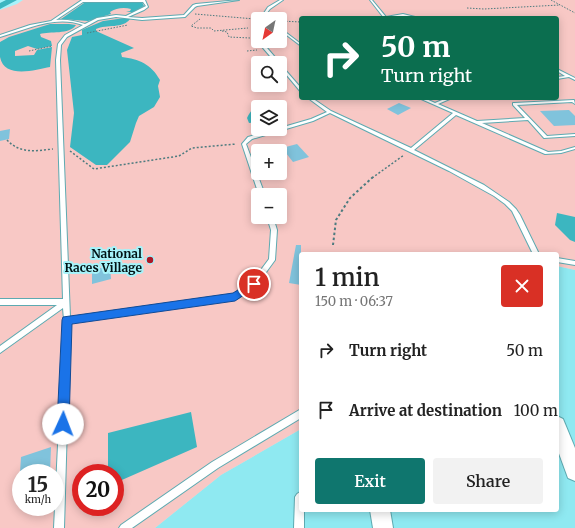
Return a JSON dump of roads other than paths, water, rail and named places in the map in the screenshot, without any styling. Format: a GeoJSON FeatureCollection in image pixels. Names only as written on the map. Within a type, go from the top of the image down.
{"type":"FeatureCollection","features":[{"type":"Feature","properties":{"kind":"street"},"geometry":{"type":"LineString","coordinates":[[559,430],[575,471]]}},
{"type":"Feature","properties":{"kind":"street"},"geometry":{"type":"LineString","coordinates":[[380,512],[383,528]]}},
{"type":"Feature","properties":{"kind":"lane"},"geometry":{"type":"LineString","coordinates":[[59,528],[67,320],[58,60],[59,45],[66,36],[85,25],[102,18],[126,17],[142,19],[185,16],[197,5],[238,0]]}},
{"type":"Feature","properties":{"kind":"lane"},"geometry":{"type":"LineString","coordinates":[[267,12],[282,0]]}},
{"type":"Feature","properties":{"kind":"lane"},"geometry":{"type":"LineString","coordinates":[[371,0],[384,16]]}},
{"type":"Feature","properties":{"kind":"lane"},"geometry":{"type":"LineString","coordinates":[[52,22],[82,2],[144,1],[146,3],[147,6],[143,9],[126,17]]}},
{"type":"Feature","properties":{"kind":"lane"},"geometry":{"type":"LineString","coordinates":[[397,16],[408,16]]}},
{"type":"Feature","properties":{"kind":"lane"},"geometry":{"type":"LineString","coordinates":[[0,36],[52,22],[78,22],[85,25]]}},
{"type":"Feature","properties":{"kind":"lane"},"geometry":{"type":"LineString","coordinates":[[287,34],[299,43]]}},
{"type":"Feature","properties":{"kind":"lane"},"geometry":{"type":"LineString","coordinates":[[265,48],[272,56]]}},
{"type":"Feature","properties":{"kind":"lane"},"geometry":{"type":"LineString","coordinates":[[559,71],[575,79]]}},
{"type":"Feature","properties":{"kind":"lane"},"geometry":{"type":"LineString","coordinates":[[287,73],[299,88]]}},
{"type":"Feature","properties":{"kind":"lane"},"geometry":{"type":"LineString","coordinates":[[559,78],[570,76]]}},
{"type":"Feature","properties":{"kind":"lane"},"geometry":{"type":"LineString","coordinates":[[313,100],[330,112],[411,150],[489,192],[508,204],[514,211],[535,252]]}},
{"type":"Feature","properties":{"kind":"lane"},"geometry":{"type":"LineString","coordinates":[[426,100],[547,153],[561,152],[575,148]]}},
{"type":"Feature","properties":{"kind":"lane"},"geometry":{"type":"LineString","coordinates":[[435,104],[445,100]]}},
{"type":"Feature","properties":{"kind":"lane"},"geometry":{"type":"LineString","coordinates":[[575,103],[573,101],[514,104],[546,137],[575,135]]}},
{"type":"Feature","properties":{"kind":"lane"},"geometry":{"type":"LineString","coordinates":[[260,188],[244,144],[250,138],[312,120],[330,112]]}},
{"type":"Feature","properties":{"kind":"lane"},"geometry":{"type":"LineString","coordinates":[[411,150],[456,114]]}},
{"type":"Feature","properties":{"kind":"lane"},"geometry":{"type":"LineString","coordinates":[[476,122],[529,119]]}},
{"type":"Feature","properties":{"kind":"lane"},"geometry":{"type":"LineString","coordinates":[[67,320],[235,297],[254,284],[272,260],[274,230],[272,224]]}},
{"type":"Feature","properties":{"kind":"lane"},"geometry":{"type":"LineString","coordinates":[[559,260],[575,263]]}},
{"type":"Feature","properties":{"kind":"lane"},"geometry":{"type":"LineString","coordinates":[[0,302],[66,302]]}},
{"type":"Feature","properties":{"kind":"lane"},"geometry":{"type":"LineString","coordinates":[[0,350],[66,302]]}},
{"type":"Feature","properties":{"kind":"lane"},"geometry":{"type":"LineString","coordinates":[[124,528],[215,465],[299,414]]}},
{"type":"Feature","properties":{"kind":"lane"},"geometry":{"type":"LineString","coordinates":[[299,528],[300,512]]}},
{"type":"Feature","properties":{"kind":"waterway"},"geometry":{"type":"LineString","coordinates":[[0,6],[13,0]]}},
{"type":"Feature","properties":{"kind":"place","name":"National Races Village"},"geometry":{"type":"Point","coordinates":[150,260]}}]}
